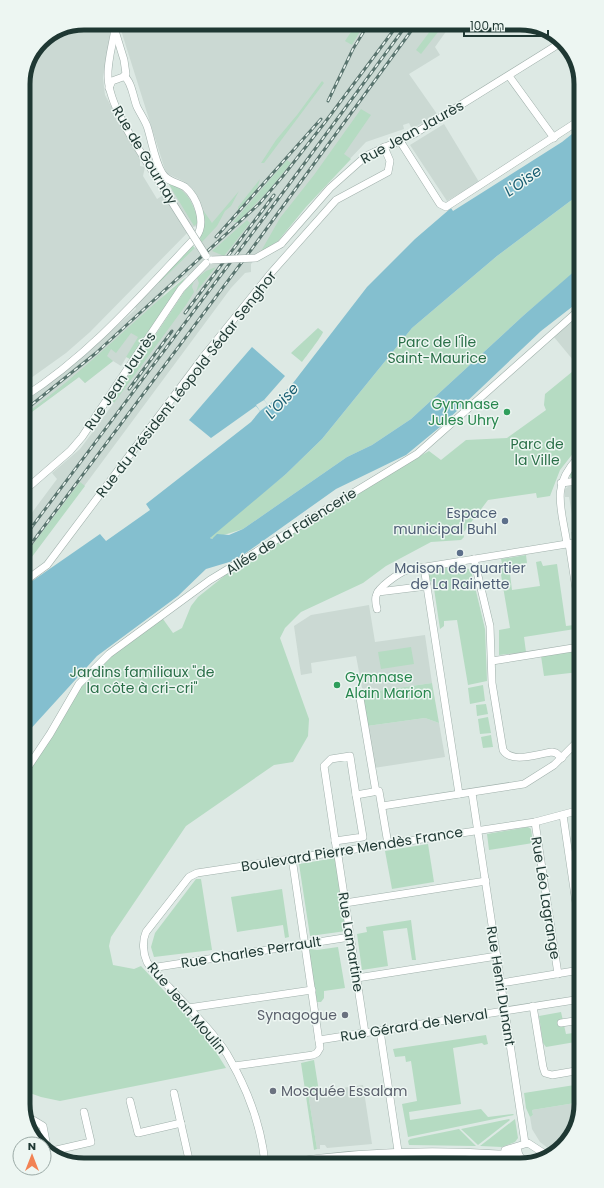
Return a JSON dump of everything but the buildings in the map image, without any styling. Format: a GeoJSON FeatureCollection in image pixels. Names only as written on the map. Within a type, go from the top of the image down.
{"type":"FeatureCollection","features":[{"type":"Feature","properties":{"kind":"street"},"geometry":{"type":"LineString","coordinates":[[30,393],[64,368],[99,338],[198,234],[202,224],[199,212],[187,190],[166,178],[162,174],[146,125],[137,106],[125,73],[116,31]]}},
{"type":"Feature","properties":{"kind":"street","name":"Rue de Gournay"},"geometry":{"type":"LineString","coordinates":[[116,31],[108,70],[109,88],[119,114],[208,260]]}},
{"type":"Feature","properties":{"kind":"street","name":"Rue Jean Jaurès"},"geometry":{"type":"LineString","coordinates":[[30,486],[70,451],[82,437],[181,289],[208,260],[254,259],[270,252],[281,244],[341,177],[366,156],[400,141],[509,76],[557,45]]}},
{"type":"Feature","properties":{"kind":"street"},"geometry":{"type":"LineString","coordinates":[[109,88],[112,81],[125,73]]}},
{"type":"Feature","properties":{"kind":"street"},"geometry":{"type":"LineString","coordinates":[[509,76],[554,138]]}},
{"type":"Feature","properties":{"kind":"street"},"geometry":{"type":"LineString","coordinates":[[400,141],[442,206],[452,205],[574,124]]}},
{"type":"Feature","properties":{"kind":"street","name":"Rue du Président Léopold Sédar Senghor"},"geometry":{"type":"LineString","coordinates":[[30,577],[47,565],[204,356],[271,273],[336,200],[388,172],[390,161],[384,147]]}},
{"type":"Feature","properties":{"kind":"street","name":"Allée de La Faïencerie"},"geometry":{"type":"LineString","coordinates":[[30,764],[50,734],[79,684],[109,654],[210,580],[314,515],[414,456],[574,315]]}},
{"type":"Feature","properties":{"kind":"street"},"geometry":{"type":"LineString","coordinates":[[574,462],[561,483],[559,498],[574,579]]}},
{"type":"Feature","properties":{"kind":"street"},"geometry":{"type":"LineString","coordinates":[[561,483],[574,481]]}},
{"type":"Feature","properties":{"kind":"street"},"geometry":{"type":"LineString","coordinates":[[377,609],[376,597],[378,592],[402,572],[424,567],[574,543]]}},
{"type":"Feature","properties":{"kind":"street"},"geometry":{"type":"LineString","coordinates":[[474,559],[490,626],[492,683],[504,752],[511,757],[552,752],[556,753],[562,758]]}},
{"type":"Feature","properties":{"kind":"street"},"geometry":{"type":"LineString","coordinates":[[424,567],[459,794]]}},
{"type":"Feature","properties":{"kind":"street"},"geometry":{"type":"LineString","coordinates":[[378,592],[427,586]]}},
{"type":"Feature","properties":{"kind":"street"},"geometry":{"type":"LineString","coordinates":[[492,661],[574,648]]}},
{"type":"Feature","properties":{"kind":"street"},"geometry":{"type":"LineString","coordinates":[[360,698],[376,792],[379,791],[388,844]]}},
{"type":"Feature","properties":{"kind":"street"},"geometry":{"type":"LineString","coordinates":[[382,806],[514,786],[531,781],[562,758],[574,745]]}},
{"type":"Feature","properties":{"kind":"street","name":"Rue Lamartine"},"geometry":{"type":"LineString","coordinates":[[356,795],[350,756],[331,759],[324,766],[365,1033]]}},
{"type":"Feature","properties":{"kind":"street"},"geometry":{"type":"LineString","coordinates":[[336,847],[363,837],[356,795],[373,792]]}},
{"type":"Feature","properties":{"kind":"street","name":"Rue Henri Dunant"},"geometry":{"type":"LineString","coordinates":[[472,793],[501,983],[523,1144]]}},
{"type":"Feature","properties":{"kind":"street","name":"Boulevard Pierre Mendès France"},"geometry":{"type":"LineString","coordinates":[[227,868],[292,858],[336,847],[388,844],[534,822],[574,812]]}},
{"type":"Feature","properties":{"kind":"street"},"geometry":{"type":"LineString","coordinates":[[563,815],[574,883]]}},
{"type":"Feature","properties":{"kind":"street","name":"Rue Léo Lagrange"},"geometry":{"type":"LineString","coordinates":[[534,822],[558,974]]}},
{"type":"Feature","properties":{"kind":"street"},"geometry":{"type":"LineString","coordinates":[[234,1066],[316,1054],[320,1048],[292,858]]}},
{"type":"Feature","properties":{"kind":"street","name":"Rue Jean Moulin"},"geometry":{"type":"LineString","coordinates":[[227,868],[197,873],[190,876],[150,926],[145,935],[145,957],[151,968],[215,1038],[234,1066],[248,1094],[256,1117],[263,1158]]}},
{"type":"Feature","properties":{"kind":"street"},"geometry":{"type":"LineString","coordinates":[[345,903],[486,881]]}},
{"type":"Feature","properties":{"kind":"street","name":"Rue Charles Perrault"},"geometry":{"type":"LineString","coordinates":[[151,968],[350,937]]}},
{"type":"Feature","properties":{"kind":"street"},"geometry":{"type":"LineString","coordinates":[[357,978],[497,956]]}},
{"type":"Feature","properties":{"kind":"street"},"geometry":{"type":"LineString","coordinates":[[501,983],[574,971]]}},
{"type":"Feature","properties":{"kind":"street"},"geometry":{"type":"LineString","coordinates":[[188,1008],[312,990]]}},
{"type":"Feature","properties":{"kind":"street","name":"Rue Gérard de Nerval"},"geometry":{"type":"LineString","coordinates":[[319,1040],[574,1000]]}},
{"type":"Feature","properties":{"kind":"street"},"geometry":{"type":"LineString","coordinates":[[534,1006],[543,1067],[546,1073],[552,1075],[574,1071]]}},
{"type":"Feature","properties":{"kind":"street"},"geometry":{"type":"LineString","coordinates":[[561,1023],[574,1021]]}},
{"type":"Feature","properties":{"kind":"street"},"geometry":{"type":"LineString","coordinates":[[380,1031],[398,1151]]}},
{"type":"Feature","properties":{"kind":"street"},"geometry":{"type":"LineString","coordinates":[[174,1093],[189,1158]]}},
{"type":"Feature","properties":{"kind":"street"},"geometry":{"type":"LineString","coordinates":[[130,1101],[138,1133],[181,1123]]}},
{"type":"Feature","properties":{"kind":"street"},"geometry":{"type":"LineString","coordinates":[[54,1149],[91,1142],[84,1112]]}},
{"type":"Feature","properties":{"kind":"street"},"geometry":{"type":"LineString","coordinates":[[33,1120],[43,1126],[46,1136]]}},
{"type":"Feature","properties":{"kind":"street"},"geometry":{"type":"LineString","coordinates":[[352,1158],[398,1151],[485,1152],[506,1150],[529,1143],[543,1153]]}},
{"type":"Feature","properties":{"kind":"street"},"geometry":{"type":"LineString","coordinates":[[518,1154],[518,1150],[523,1144]]}},
{"type":"Feature","properties":{"kind":"street"},"geometry":{"type":"LineString","coordinates":[[534,1147],[534,1156]]}},
{"type":"Feature","properties":{"kind":"street"},"geometry":{"type":"LineString","coordinates":[[485,1152],[501,1154],[514,1153],[518,1154],[522,1158]]}},
{"type":"Feature","properties":{"kind":"shaded area"},"geometry":{"type":"Polygon","coordinates":[[[110,30],[103,78],[105,95],[140,159],[140,166],[145,167],[143,176],[157,199],[179,185],[190,194],[194,190],[185,182],[166,173],[121,30],[447,30],[435,47],[440,55],[409,74],[437,114],[412,129],[409,123],[403,125],[404,129],[366,142],[260,253],[251,264],[251,272],[245,273],[231,288],[30,559],[30,515],[57,479],[52,473],[80,449],[92,433],[186,303],[194,281],[187,275],[165,293],[121,366],[113,361],[85,383],[79,377],[30,413],[30,398],[80,359],[136,309],[135,306],[196,247],[215,225],[212,223],[193,227],[90,332],[66,353],[30,379],[30,81],[32,70],[39,54],[54,39],[74,31],[110,30]]]}},
{"type":"Feature","properties":{"kind":"shaded area"},"geometry":{"type":"Polygon","coordinates":[[[444,124],[479,182],[447,201],[410,145],[444,124]]]}},
{"type":"Feature","properties":{"kind":"shaded area"},"geometry":{"type":"Polygon","coordinates":[[[574,319],[574,361],[554,337],[574,319]]]}},
{"type":"Feature","properties":{"kind":"shaded area"},"geometry":{"type":"Polygon","coordinates":[[[574,485],[574,526],[569,497],[565,497],[565,489],[574,485]]]}},
{"type":"Feature","properties":{"kind":"shaded area"},"geometry":{"type":"Polygon","coordinates":[[[571,532],[574,532],[574,537],[572,537],[571,532]]]}},
{"type":"Feature","properties":{"kind":"shaded area"},"geometry":{"type":"Polygon","coordinates":[[[369,605],[375,642],[425,635],[432,683],[363,693],[356,656],[311,663],[312,673],[301,675],[294,626],[311,615],[369,605]]]}},
{"type":"Feature","properties":{"kind":"shaded area"},"geometry":{"type":"Polygon","coordinates":[[[425,718],[439,723],[445,757],[374,768],[367,726],[425,718]]]}},
{"type":"Feature","properties":{"kind":"shaded area"},"geometry":{"type":"Polygon","coordinates":[[[363,1085],[372,1144],[327,1148],[325,1145],[320,1145],[320,1149],[317,1149],[308,1093],[363,1085]]]}},
{"type":"Feature","properties":{"kind":"shaded area"},"geometry":{"type":"Polygon","coordinates":[[[574,1103],[574,1111],[565,1134],[549,1149],[540,1142],[532,1129],[530,1117],[533,1115],[532,1110],[574,1103]]]}},
{"type":"Feature","properties":{"kind":"green space"},"geometry":{"type":"Polygon","coordinates":[[[352,30],[361,30],[352,45],[345,41],[352,30]]]}},
{"type":"Feature","properties":{"kind":"green space"},"geometry":{"type":"Polygon","coordinates":[[[431,30],[440,30],[421,54],[416,50],[431,30]]]}},
{"type":"Feature","properties":{"kind":"green space"},"geometry":{"type":"Polygon","coordinates":[[[322,81],[324,83],[264,163],[261,163],[276,140],[322,81]]]}},
{"type":"Feature","properties":{"kind":"green space"},"geometry":{"type":"Polygon","coordinates":[[[361,109],[371,115],[344,154],[351,159],[306,207],[278,241],[260,253],[280,218],[314,175],[361,109]]]}},
{"type":"Feature","properties":{"kind":"green space"},"geometry":{"type":"Polygon","coordinates":[[[287,160],[291,163],[269,190],[238,222],[233,222],[287,160]]]}},
{"type":"Feature","properties":{"kind":"green space"},"geometry":{"type":"Polygon","coordinates":[[[260,179],[257,189],[238,211],[238,207],[260,179]]]}},
{"type":"Feature","properties":{"kind":"green space"},"geometry":{"type":"Polygon","coordinates":[[[168,183],[180,189],[191,201],[199,222],[194,226],[168,183]]]}},
{"type":"Feature","properties":{"kind":"green space"},"geometry":{"type":"Polygon","coordinates":[[[239,191],[231,206],[225,211],[217,226],[202,242],[200,239],[205,220],[198,203],[212,223],[239,191]]]}},
{"type":"Feature","properties":{"kind":"green space","name":"Parc de l'Île Saint-Maurice"},"geometry":{"type":"Polygon","coordinates":[[[574,198],[574,272],[571,275],[524,315],[411,419],[372,445],[347,457],[243,529],[211,539],[210,536],[286,474],[322,439],[412,328],[497,256],[574,198]]]}},
{"type":"Feature","properties":{"kind":"green space"},"geometry":{"type":"Polygon","coordinates":[[[247,220],[250,223],[224,256],[212,251],[247,220]]]}},
{"type":"Feature","properties":{"kind":"green space"},"geometry":{"type":"Polygon","coordinates":[[[192,245],[195,248],[159,283],[157,281],[192,245]]]}},
{"type":"Feature","properties":{"kind":"green space"},"geometry":{"type":"Polygon","coordinates":[[[216,267],[196,292],[199,283],[197,278],[206,271],[216,267]]]}},
{"type":"Feature","properties":{"kind":"green space"},"geometry":{"type":"Polygon","coordinates":[[[186,277],[130,359],[126,357],[138,337],[131,333],[116,353],[111,349],[107,356],[113,361],[85,383],[79,377],[30,413],[30,410],[67,382],[186,277]]]}},
{"type":"Feature","properties":{"kind":"green space"},"geometry":{"type":"Polygon","coordinates":[[[194,281],[192,287],[194,292],[186,305],[114,403],[112,400],[186,289],[194,281]]]}},
{"type":"Feature","properties":{"kind":"green space"},"geometry":{"type":"Polygon","coordinates":[[[318,328],[323,332],[302,362],[291,353],[318,328]]]}},
{"type":"Feature","properties":{"kind":"green space"},"geometry":{"type":"Polygon","coordinates":[[[574,370],[574,452],[560,470],[550,496],[537,498],[536,493],[488,500],[463,533],[464,537],[461,540],[431,542],[386,566],[363,583],[301,612],[285,628],[280,638],[309,719],[308,736],[293,762],[274,765],[186,826],[111,937],[109,946],[113,965],[134,969],[141,966],[206,1036],[226,1068],[60,1101],[30,1093],[30,767],[86,678],[103,662],[125,645],[163,619],[173,633],[182,628],[191,606],[198,597],[228,573],[386,475],[429,451],[441,460],[466,440],[507,438],[546,410],[544,405],[545,394],[574,370]]]}},
{"type":"Feature","properties":{"kind":"green space"},"geometry":{"type":"Polygon","coordinates":[[[574,467],[574,478],[571,478],[569,475],[574,467]]]}},
{"type":"Feature","properties":{"kind":"green space"},"geometry":{"type":"Polygon","coordinates":[[[80,482],[85,486],[30,559],[30,548],[80,482]]]}},
{"type":"Feature","properties":{"kind":"green space"},"geometry":{"type":"Polygon","coordinates":[[[526,555],[527,563],[509,566],[512,590],[540,586],[536,562],[541,561],[543,566],[557,564],[566,626],[574,625],[574,629],[524,637],[526,652],[499,655],[499,630],[510,628],[499,563],[502,563],[501,559],[526,555]]]}},
{"type":"Feature","properties":{"kind":"green space"},"geometry":{"type":"Polygon","coordinates":[[[465,565],[466,568],[471,570],[485,629],[487,681],[468,685],[457,620],[444,621],[444,626],[440,629],[433,582],[428,580],[428,571],[430,570],[465,565]]]}},
{"type":"Feature","properties":{"kind":"green space"},"geometry":{"type":"Polygon","coordinates":[[[411,647],[414,664],[381,669],[378,652],[411,647]]]}},
{"type":"Feature","properties":{"kind":"green space"},"geometry":{"type":"Polygon","coordinates":[[[574,651],[574,673],[544,676],[541,656],[574,651]]]}},
{"type":"Feature","properties":{"kind":"green space"},"geometry":{"type":"Polygon","coordinates":[[[432,683],[439,723],[425,718],[367,726],[363,693],[432,683]]]}},
{"type":"Feature","properties":{"kind":"green space"},"geometry":{"type":"Polygon","coordinates":[[[483,685],[485,701],[470,704],[468,688],[483,685]]]}},
{"type":"Feature","properties":{"kind":"green space"},"geometry":{"type":"Polygon","coordinates":[[[486,704],[488,714],[477,716],[476,705],[486,704]]]}},
{"type":"Feature","properties":{"kind":"green space"},"geometry":{"type":"Polygon","coordinates":[[[488,717],[491,733],[480,734],[478,719],[488,717]]]}},
{"type":"Feature","properties":{"kind":"green space"},"geometry":{"type":"Polygon","coordinates":[[[491,735],[493,747],[483,748],[481,737],[491,735]]]}},
{"type":"Feature","properties":{"kind":"green space"},"geometry":{"type":"Polygon","coordinates":[[[528,827],[531,829],[533,843],[489,850],[487,834],[528,827]]]}},
{"type":"Feature","properties":{"kind":"green space"},"geometry":{"type":"Polygon","coordinates":[[[428,844],[434,882],[392,889],[385,851],[428,844]]]}},
{"type":"Feature","properties":{"kind":"green space"},"geometry":{"type":"Polygon","coordinates":[[[335,858],[346,931],[310,936],[299,864],[335,858]]]}},
{"type":"Feature","properties":{"kind":"green space"},"geometry":{"type":"Polygon","coordinates":[[[196,879],[201,879],[212,950],[154,957],[151,947],[155,933],[196,879]]]}},
{"type":"Feature","properties":{"kind":"green space"},"geometry":{"type":"Polygon","coordinates":[[[282,889],[289,937],[285,938],[283,925],[237,932],[231,897],[282,889]]]}},
{"type":"Feature","properties":{"kind":"green space"},"geometry":{"type":"Polygon","coordinates":[[[411,920],[416,960],[412,960],[407,928],[383,931],[388,966],[362,970],[357,934],[367,932],[366,927],[411,920]]]}},
{"type":"Feature","properties":{"kind":"green space"},"geometry":{"type":"Polygon","coordinates":[[[338,947],[345,988],[324,991],[324,998],[321,1002],[317,1002],[308,951],[310,949],[317,950],[338,947]]]}},
{"type":"Feature","properties":{"kind":"green space"},"geometry":{"type":"Polygon","coordinates":[[[561,1012],[566,1034],[574,1033],[574,1042],[546,1047],[543,1043],[539,1016],[561,1012]]]}},
{"type":"Feature","properties":{"kind":"green space"},"geometry":{"type":"Polygon","coordinates":[[[486,1035],[488,1044],[484,1045],[482,1043],[453,1048],[461,1104],[409,1112],[410,1120],[481,1109],[488,1117],[514,1115],[408,1137],[402,1104],[417,1101],[411,1061],[406,1062],[405,1056],[395,1057],[393,1049],[486,1035]]]}},
{"type":"Feature","properties":{"kind":"green space"},"geometry":{"type":"Polygon","coordinates":[[[314,1060],[319,1092],[308,1093],[317,1149],[314,1150],[301,1063],[314,1060]]]}},
{"type":"Feature","properties":{"kind":"green space"},"geometry":{"type":"Polygon","coordinates":[[[574,1085],[574,1103],[532,1110],[533,1115],[530,1117],[526,1108],[524,1093],[574,1085]]]}},
{"type":"Feature","properties":{"kind":"green space"},"geometry":{"type":"Polygon","coordinates":[[[515,1119],[518,1138],[515,1142],[502,1147],[480,1146],[515,1119]]]}},
{"type":"Feature","properties":{"kind":"green space"},"geometry":{"type":"Polygon","coordinates":[[[510,1120],[478,1145],[461,1129],[510,1120]]]}},
{"type":"Feature","properties":{"kind":"green space"},"geometry":{"type":"Polygon","coordinates":[[[459,1129],[476,1146],[409,1145],[408,1141],[410,1139],[459,1129]]]}},
{"type":"Feature","properties":{"kind":"water","name":"L'Oise"},"geometry":{"type":"Polygon","coordinates":[[[574,132],[574,198],[497,256],[412,328],[322,439],[286,474],[210,538],[212,539],[217,534],[229,535],[243,529],[347,457],[372,445],[411,419],[524,315],[574,272],[574,305],[541,331],[440,427],[406,455],[336,489],[236,560],[206,569],[178,596],[97,656],[30,730],[30,583],[100,534],[106,541],[150,510],[146,504],[251,422],[260,411],[256,406],[211,438],[189,420],[252,347],[285,376],[264,400],[268,405],[282,395],[293,383],[367,287],[415,239],[451,208],[453,211],[562,142],[574,132]]]}},
{"type":"Feature","properties":{"kind":"pier"},"geometry":{"type":"Polygon","coordinates":[[[264,400],[268,405],[260,411],[256,405],[264,400]]]}},
{"type":"Feature","properties":{"kind":"railway"},"geometry":{"type":"LineString","coordinates":[[328,101],[353,49],[365,30]]}},
{"type":"Feature","properties":{"kind":"railway"},"geometry":{"type":"LineString","coordinates":[[30,406],[96,353],[259,204],[326,121],[394,30]]}},
{"type":"Feature","properties":{"kind":"railway"},"geometry":{"type":"LineString","coordinates":[[30,529],[403,30]]}},
{"type":"Feature","properties":{"kind":"railway"},"geometry":{"type":"LineString","coordinates":[[30,545],[251,250],[412,30]]}},
{"type":"Feature","properties":{"kind":"railway"},"geometry":{"type":"LineString","coordinates":[[216,237],[321,119]]}},
{"type":"Feature","properties":{"kind":"railway"},"geometry":{"type":"LineString","coordinates":[[185,313],[274,195]]}},
{"type":"Feature","properties":{"kind":"railway"},"geometry":{"type":"LineString","coordinates":[[129,389],[172,331]]}},
{"type":"Feature","properties":{"kind":"place","name":"Gymnase Jules Uhry"},"geometry":{"type":"Point","coordinates":[507,412]}},
{"type":"Feature","properties":{"kind":"place","name":"Espace municipal Buhl"},"geometry":{"type":"Point","coordinates":[505,521]}},
{"type":"Feature","properties":{"kind":"place","name":"Maison de quartier de La Rainette"},"geometry":{"type":"Point","coordinates":[460,553]}},
{"type":"Feature","properties":{"kind":"place","name":"Gymnase Alain Marion"},"geometry":{"type":"Point","coordinates":[337,685]}},
{"type":"Feature","properties":{"kind":"place","name":"Synagogue"},"geometry":{"type":"Point","coordinates":[345,1015]}},
{"type":"Feature","properties":{"kind":"place","name":"Mosquée Essalam"},"geometry":{"type":"Point","coordinates":[273,1091]}},
{"type":"Feature","properties":{"kind":"park label","name":"Parc de la Ville"},"geometry":{"type":"Point","coordinates":[537,452]}},
{"type":"Feature","properties":{"kind":"park label","name":"Jardins familiaux \"de la côte à cri-cri\""},"geometry":{"type":"Point","coordinates":[142,680]}}]}
